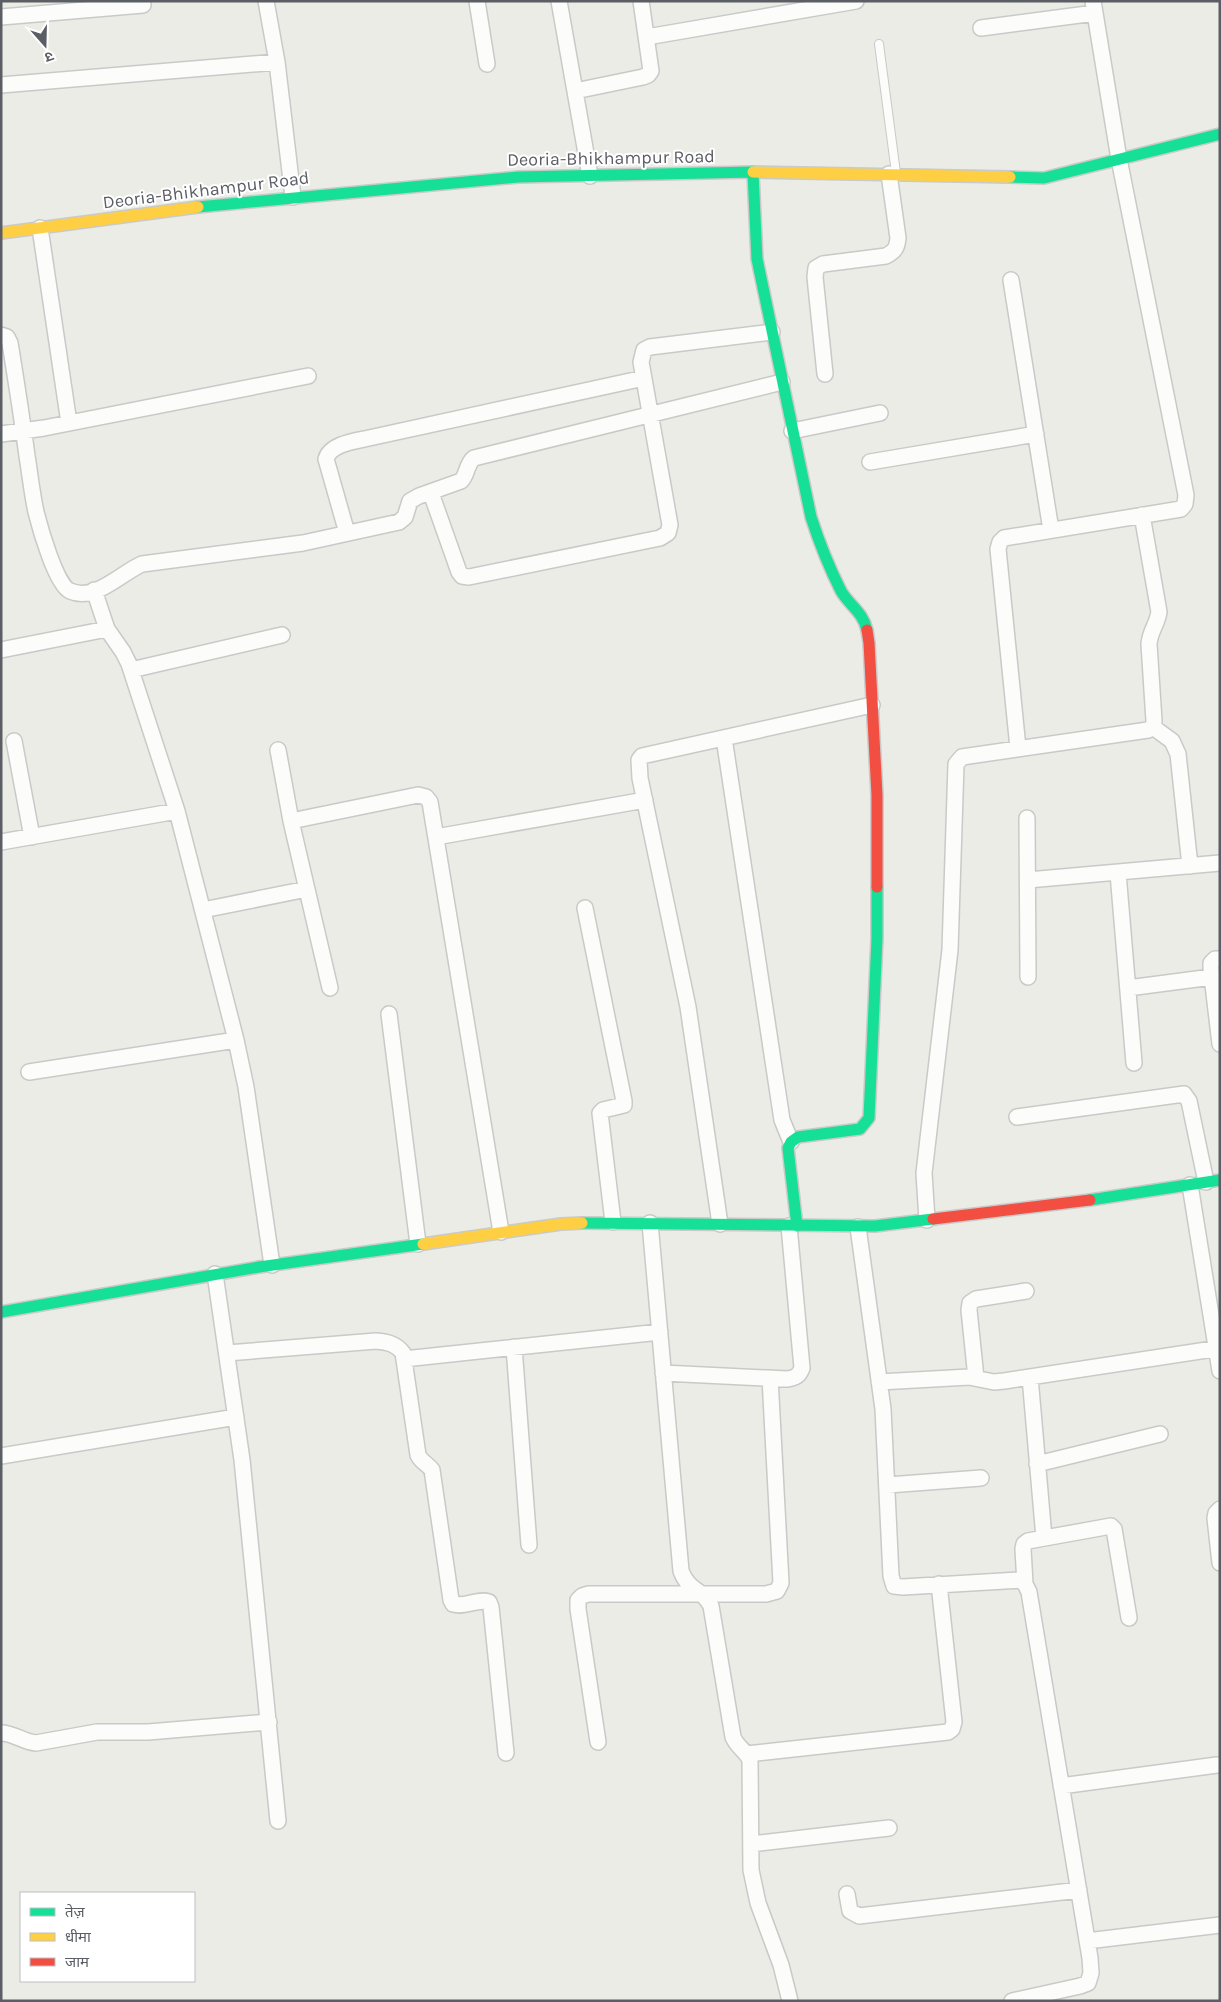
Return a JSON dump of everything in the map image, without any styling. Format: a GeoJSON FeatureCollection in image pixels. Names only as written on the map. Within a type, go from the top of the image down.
{"type":"FeatureCollection","features":[{"type":"Feature","properties":{"kind":"street"},"geometry":{"type":"LineString","coordinates":[[266,1],[276,62],[293,197]]}},
{"type":"Feature","properties":{"kind":"street"},"geometry":{"type":"LineString","coordinates":[[477,1],[487,64]]}},
{"type":"Feature","properties":{"kind":"street"},"geometry":{"type":"LineString","coordinates":[[560,1],[590,176]]}},
{"type":"Feature","properties":{"kind":"street"},"geometry":{"type":"LineString","coordinates":[[575,91],[648,75],[651,71],[641,1]]}},
{"type":"Feature","properties":{"kind":"street"},"geometry":{"type":"LineString","coordinates":[[646,37],[856,1]]}},
{"type":"Feature","properties":{"kind":"street"},"geometry":{"type":"LineString","coordinates":[[1,17],[143,5]]}},
{"type":"Feature","properties":{"kind":"street"},"geometry":{"type":"LineString","coordinates":[[981,28],[1094,7],[1119,159],[1186,494],[1185,504],[1181,509],[1004,538],[1000,542],[998,549],[1018,748]]}},
{"type":"Feature","properties":{"kind":"street"},"geometry":{"type":"LineString","coordinates":[[1,85],[276,62]]}},
{"type":"Feature","properties":{"kind":"street","name":"Deoria-Bhikhampur Road"},"geometry":{"type":"LineString","coordinates":[[1,233],[232,203],[518,177],[752,172],[1044,178],[1220,134]]}},
{"type":"Feature","properties":{"kind":"street"},"geometry":{"type":"LineString","coordinates":[[663,1373],[770,1378],[795,1378],[800,1374],[802,1368],[788,1148],[791,1142],[798,1137],[860,1129],[869,1118],[877,940],[877,795],[866,626],[861,614],[842,593],[819,543],[808,508],[757,259],[752,172]]}},
{"type":"Feature","properties":{"kind":"street"},"geometry":{"type":"LineString","coordinates":[[824,374],[815,277],[816,268],[823,264],[886,256],[894,251],[898,246],[898,238],[893,174]]}},
{"type":"Feature","properties":{"kind":"street"},"geometry":{"type":"LineString","coordinates":[[40,228],[69,423]]}},
{"type":"Feature","properties":{"kind":"street"},"geometry":{"type":"LineString","coordinates":[[1011,280],[1051,530]]}},
{"type":"Feature","properties":{"kind":"street"},"geometry":{"type":"LineString","coordinates":[[431,493],[462,576],[469,577],[660,538],[668,533],[670,525],[644,378],[642,355],[644,350],[650,347],[772,332]]}},
{"type":"Feature","properties":{"kind":"street"},"geometry":{"type":"LineString","coordinates":[[1,335],[7,337],[10,343],[36,511],[55,570],[65,588],[71,592],[82,594],[109,585],[131,568],[142,564],[303,542],[399,522],[405,518],[410,501],[461,481],[465,477],[470,461],[474,458],[782,382]]}},
{"type":"Feature","properties":{"kind":"street"},"geometry":{"type":"LineString","coordinates":[[1,434],[69,423],[308,376]]}},
{"type":"Feature","properties":{"kind":"street"},"geometry":{"type":"LineString","coordinates":[[347,533],[326,459],[333,449],[369,438],[644,378]]}},
{"type":"Feature","properties":{"kind":"street"},"geometry":{"type":"LineString","coordinates":[[792,431],[880,412]]}},
{"type":"Feature","properties":{"kind":"street"},"geometry":{"type":"LineString","coordinates":[[870,462],[1036,434]]}},
{"type":"Feature","properties":{"kind":"street"},"geometry":{"type":"LineString","coordinates":[[1142,515],[1159,612],[1158,622],[1150,632],[1149,644],[1153,727]]}},
{"type":"Feature","properties":{"kind":"street"},"geometry":{"type":"LineString","coordinates":[[94,590],[107,629],[123,652],[131,670],[177,811],[236,1040],[246,1087],[272,1265]]}},
{"type":"Feature","properties":{"kind":"street"},"geometry":{"type":"LineString","coordinates":[[1,650],[107,629]]}},
{"type":"Feature","properties":{"kind":"street"},"geometry":{"type":"LineString","coordinates":[[131,670],[282,635]]}},
{"type":"Feature","properties":{"kind":"street"},"geometry":{"type":"LineString","coordinates":[[720,1224],[688,1007],[645,800],[639,760],[642,756],[872,705]]}},
{"type":"Feature","properties":{"kind":"street"},"geometry":{"type":"LineString","coordinates":[[927,1220],[924,1172],[950,950],[956,764],[962,757],[1148,730],[1153,727]]}},
{"type":"Feature","properties":{"kind":"street"},"geometry":{"type":"LineString","coordinates":[[1153,727],[1172,741],[1178,754],[1190,866]]}},
{"type":"Feature","properties":{"kind":"street"},"geometry":{"type":"LineString","coordinates":[[724,738],[782,1120],[791,1142]]}},
{"type":"Feature","properties":{"kind":"street"},"geometry":{"type":"LineString","coordinates":[[14,741],[32,837]]}},
{"type":"Feature","properties":{"kind":"street"},"geometry":{"type":"LineString","coordinates":[[278,750],[330,988]]}},
{"type":"Feature","properties":{"kind":"street"},"geometry":{"type":"LineString","coordinates":[[292,821],[418,795],[426,796],[430,802],[501,1232]]}},
{"type":"Feature","properties":{"kind":"street"},"geometry":{"type":"LineString","coordinates":[[436,838],[645,800]]}},
{"type":"Feature","properties":{"kind":"street"},"geometry":{"type":"LineString","coordinates":[[1,842],[177,811]]}},
{"type":"Feature","properties":{"kind":"street"},"geometry":{"type":"LineString","coordinates":[[1027,818],[1028,976]]}},
{"type":"Feature","properties":{"kind":"street"},"geometry":{"type":"LineString","coordinates":[[1028,880],[1220,863]]}},
{"type":"Feature","properties":{"kind":"street"},"geometry":{"type":"LineString","coordinates":[[1118,873],[1134,1063]]}},
{"type":"Feature","properties":{"kind":"street"},"geometry":{"type":"LineString","coordinates":[[203,910],[307,889]]}},
{"type":"Feature","properties":{"kind":"street"},"geometry":{"type":"LineString","coordinates":[[585,908],[624,1101],[624,1104],[620,1106],[603,1110],[600,1119],[613,1222]]}},
{"type":"Feature","properties":{"kind":"street"},"geometry":{"type":"LineString","coordinates":[[1220,959],[1216,959],[1211,963],[1220,1044]]}},
{"type":"Feature","properties":{"kind":"street"},"geometry":{"type":"LineString","coordinates":[[1128,988],[1212,977]]}},
{"type":"Feature","properties":{"kind":"street"},"geometry":{"type":"LineString","coordinates":[[389,1014],[418,1244]]}},
{"type":"Feature","properties":{"kind":"street"},"geometry":{"type":"LineString","coordinates":[[29,1072],[236,1040]]}},
{"type":"Feature","properties":{"kind":"street"},"geometry":{"type":"LineString","coordinates":[[1,1312],[272,1265],[560,1224],[613,1222],[858,1227],[1132,1195],[1213,1181],[1189,1101],[1184,1094],[1017,1117]]}},
{"type":"Feature","properties":{"kind":"street"},"geometry":{"type":"LineString","coordinates":[[1190,1185],[1218,1348],[1220,1371]]}},
{"type":"Feature","properties":{"kind":"street"},"geometry":{"type":"LineString","coordinates":[[650,1223],[681,1572],[690,1587],[702,1594],[711,1606],[733,1737],[736,1744],[747,1754],[751,1769],[753,1884],[781,1965],[790,2001]]}},
{"type":"Feature","properties":{"kind":"street"},"geometry":{"type":"LineString","coordinates":[[858,1227],[883,1409],[891,1576],[894,1586],[1020,1580],[1026,1584]]}},
{"type":"Feature","properties":{"kind":"street"},"geometry":{"type":"LineString","coordinates":[[215,1274],[242,1460],[278,1821]]}},
{"type":"Feature","properties":{"kind":"street"},"geometry":{"type":"LineString","coordinates":[[976,1378],[969,1310],[970,1303],[976,1299],[1026,1291]]}},
{"type":"Feature","properties":{"kind":"street"},"geometry":{"type":"LineString","coordinates":[[404,1359],[660,1332]]}},
{"type":"Feature","properties":{"kind":"street"},"geometry":{"type":"LineString","coordinates":[[227,1353],[376,1341],[387,1342],[398,1347],[403,1353],[418,1455],[420,1460],[432,1470],[451,1600],[453,1604],[458,1606],[484,1600],[489,1602],[491,1607],[506,1753]]}},
{"type":"Feature","properties":{"kind":"street"},"geometry":{"type":"LineString","coordinates":[[514,1347],[529,1545]]}},
{"type":"Feature","properties":{"kind":"street"},"geometry":{"type":"LineString","coordinates":[[879,1382],[958,1377],[994,1382],[1218,1348]]}},
{"type":"Feature","properties":{"kind":"street"},"geometry":{"type":"LineString","coordinates":[[598,1742],[578,1608],[578,1600],[582,1596],[588,1594],[766,1594],[777,1591],[781,1583],[770,1378]]}},
{"type":"Feature","properties":{"kind":"street"},"geometry":{"type":"LineString","coordinates":[[1030,1378],[1044,1538]]}},
{"type":"Feature","properties":{"kind":"street"},"geometry":{"type":"LineString","coordinates":[[1,1456],[236,1417]]}},
{"type":"Feature","properties":{"kind":"street"},"geometry":{"type":"LineString","coordinates":[[1037,1464],[1160,1434]]}},
{"type":"Feature","properties":{"kind":"street"},"geometry":{"type":"LineString","coordinates":[[888,1486],[981,1478]]}},
{"type":"Feature","properties":{"kind":"street"},"geometry":{"type":"LineString","coordinates":[[1220,1509],[1216,1512],[1215,1518],[1220,1563]]}},
{"type":"Feature","properties":{"kind":"street"},"geometry":{"type":"LineString","coordinates":[[1012,2001],[1080,1986],[1088,1982],[1091,1973],[1079,1890],[1029,1592],[1026,1584],[1024,1544],[1028,1541],[1111,1526],[1114,1529],[1129,1618]]}},
{"type":"Feature","properties":{"kind":"street"},"geometry":{"type":"LineString","coordinates":[[747,1754],[948,1732],[954,1722],[939,1584]]}},
{"type":"Feature","properties":{"kind":"street"},"geometry":{"type":"LineString","coordinates":[[1,1734],[10,1734],[28,1742],[36,1743],[97,1732],[148,1732],[269,1722]]}},
{"type":"Feature","properties":{"kind":"street"},"geometry":{"type":"LineString","coordinates":[[1061,1786],[1217,1765]]}},
{"type":"Feature","properties":{"kind":"street"},"geometry":{"type":"LineString","coordinates":[[751,1844],[889,1828]]}},
{"type":"Feature","properties":{"kind":"street"},"geometry":{"type":"LineString","coordinates":[[846,1894],[850,1911],[859,1916],[1079,1890]]}},
{"type":"Feature","properties":{"kind":"street"},"geometry":{"type":"LineString","coordinates":[[1087,1941],[1220,1925]]}},
{"type":"Feature","properties":{"kind":"lane"},"geometry":{"type":"LineString","coordinates":[[879,44],[893,174]]}},
{"type":"Feature","properties":{"kind":"traffic: fast"},"geometry":{"type":"LineString","coordinates":[[1010,177],[1044,178],[1220,134]]}},
{"type":"Feature","properties":{"kind":"traffic: fast"},"geometry":{"type":"LineString","coordinates":[[198,207],[518,177],[753,172]]}},
{"type":"Feature","properties":{"kind":"traffic: fast"},"geometry":{"type":"LineString","coordinates":[[753,173],[757,259],[811,517],[832,573],[844,596],[859,613],[867,630]]}},
{"type":"Feature","properties":{"kind":"traffic: fast"},"geometry":{"type":"LineString","coordinates":[[797,1226],[788,1148],[791,1142],[798,1137],[860,1129],[869,1118],[877,939],[877,887]]}},
{"type":"Feature","properties":{"kind":"traffic: fast"},"geometry":{"type":"LineString","coordinates":[[1090,1200],[1220,1180]]}},
{"type":"Feature","properties":{"kind":"traffic: fast"},"geometry":{"type":"LineString","coordinates":[[582,1223],[875,1226],[933,1219]]}},
{"type":"Feature","properties":{"kind":"traffic: fast"},"geometry":{"type":"LineString","coordinates":[[1,1312],[259,1267],[423,1244]]}},
{"type":"Feature","properties":{"kind":"traffic: slow"},"geometry":{"type":"LineString","coordinates":[[753,172],[1010,177]]}},
{"type":"Feature","properties":{"kind":"traffic: slow"},"geometry":{"type":"LineString","coordinates":[[1,233],[198,207]]}},
{"type":"Feature","properties":{"kind":"traffic: slow"},"geometry":{"type":"LineString","coordinates":[[423,1244],[561,1224],[582,1223]]}},
{"type":"Feature","properties":{"kind":"traffic: jam"},"geometry":{"type":"LineString","coordinates":[[867,630],[877,795],[877,887]]}},
{"type":"Feature","properties":{"kind":"traffic: jam"},"geometry":{"type":"LineString","coordinates":[[933,1219],[1090,1200]]}}]}
